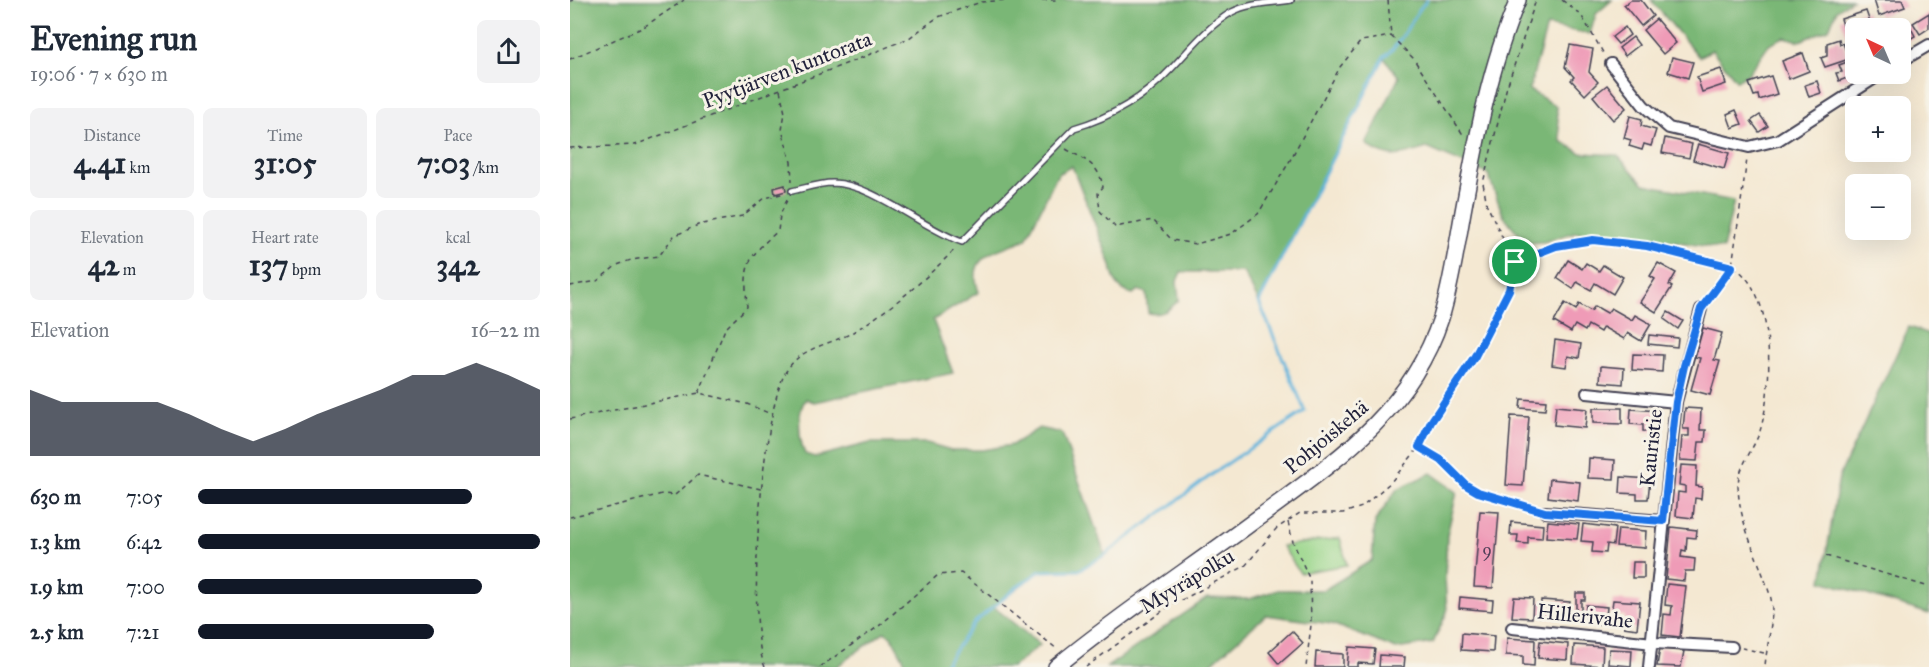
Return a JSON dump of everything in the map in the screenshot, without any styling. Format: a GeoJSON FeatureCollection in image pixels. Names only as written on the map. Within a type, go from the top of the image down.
{"type":"FeatureCollection","features":[{"type":"Feature","properties":{"kind":"main road","name":"Pohjoiskehä"},"geometry":{"type":"LineString","coordinates":[[1062,663],[1327,468],[1371,431],[1389,411],[1425,355],[1440,319],[1450,284],[1477,138],[1501,43],[1518,0]]}},
{"type":"Feature","properties":{"kind":"street"},"geometry":{"type":"LineString","coordinates":[[1911,56],[1929,45]]}},
{"type":"Feature","properties":{"kind":"street"},"geometry":{"type":"LineString","coordinates":[[1611,64],[1644,106],[1669,128],[1749,147],[1778,140],[1865,84]]}},
{"type":"Feature","properties":{"kind":"street","name":"Kauristie"},"geometry":{"type":"LineString","coordinates":[[1649,667],[1676,402],[1701,309]]}},
{"type":"Feature","properties":{"kind":"street"},"geometry":{"type":"LineString","coordinates":[[1587,393],[1676,402]]}},
{"type":"Feature","properties":{"kind":"street"},"geometry":{"type":"LineString","coordinates":[[1545,512],[1663,521]]}},
{"type":"Feature","properties":{"kind":"street","name":"Hillerivahe"},"geometry":{"type":"LineString","coordinates":[[1512,628],[1653,643],[1732,647]]}},
{"type":"Feature","properties":{"kind":"lane"},"geometry":{"type":"LineString","coordinates":[[792,191],[831,183],[852,186],[916,218],[939,234],[962,242],[1019,187],[1056,144],[1074,128],[1098,122],[1145,94],[1198,39],[1233,12],[1254,5],[1291,0]]}},
{"type":"Feature","properties":{"kind":"path"},"geometry":{"type":"LineString","coordinates":[[570,59],[642,28],[684,0]]}},
{"type":"Feature","properties":{"kind":"path","name":"Pyytjärven kuntorata"},"geometry":{"type":"LineString","coordinates":[[570,148],[635,145],[909,38],[938,17],[981,2],[1007,0]]}},
{"type":"Feature","properties":{"kind":"path"},"geometry":{"type":"LineString","coordinates":[[1033,0],[1060,0]]}},
{"type":"Feature","properties":{"kind":"path"},"geometry":{"type":"LineString","coordinates":[[1388,0],[1391,36],[1413,58],[1461,135],[1493,143]]}},
{"type":"Feature","properties":{"kind":"path"},"geometry":{"type":"LineString","coordinates":[[1536,0],[1509,79],[1484,183],[1484,195],[1515,262],[1556,246],[1593,240],[1647,246],[1732,267],[1744,273],[1754,285],[1768,332],[1767,381],[1760,430],[1738,483],[1740,507],[1762,578],[1771,596],[1765,667]]}},
{"type":"Feature","properties":{"kind":"path"},"geometry":{"type":"LineString","coordinates":[[1562,0],[1581,15],[1611,64]]}},
{"type":"Feature","properties":{"kind":"path"},"geometry":{"type":"LineString","coordinates":[[1056,144],[1087,161],[1100,173],[1103,187],[1098,193],[1100,211],[1115,227],[1153,220],[1172,240],[1196,244],[1231,234],[1258,214],[1288,164],[1340,67],[1361,41],[1391,36]]}},
{"type":"Feature","properties":{"kind":"path"},"geometry":{"type":"LineString","coordinates":[[699,393],[725,329],[747,307],[745,270],[763,244],[778,231],[780,215],[792,191],[791,162],[782,130],[785,113],[780,89]]}},
{"type":"Feature","properties":{"kind":"path"},"geometry":{"type":"LineString","coordinates":[[1701,309],[1732,267],[1749,147]]}},
{"type":"Feature","properties":{"kind":"path"},"geometry":{"type":"LineString","coordinates":[[570,286],[597,281],[617,265],[631,260],[659,256],[675,236],[698,225],[742,216],[765,198],[792,191]]}},
{"type":"Feature","properties":{"kind":"path"},"geometry":{"type":"LineString","coordinates":[[765,667],[761,659],[758,627],[758,509],[772,414],[787,370],[808,350],[852,333],[902,298],[962,242]]}},
{"type":"Feature","properties":{"kind":"path","name":"Myyräpolku"},"geometry":{"type":"LineString","coordinates":[[1086,667],[1165,609],[1245,566],[1276,530],[1300,513],[1311,511],[1343,513],[1362,507],[1391,482],[1419,447],[1431,422],[1475,356],[1509,290],[1515,262]]}},
{"type":"Feature","properties":{"kind":"path"},"geometry":{"type":"LineString","coordinates":[[570,419],[699,393],[747,404],[772,414]]}},
{"type":"Feature","properties":{"kind":"path"},"geometry":{"type":"LineString","coordinates":[[1419,447],[1441,460],[1466,485],[1478,492],[1545,512]]}},
{"type":"Feature","properties":{"kind":"path"},"geometry":{"type":"LineString","coordinates":[[570,517],[662,494],[675,495],[698,475],[761,489]]}},
{"type":"Feature","properties":{"kind":"path"},"geometry":{"type":"LineString","coordinates":[[1288,521],[1293,542],[1310,580],[1311,625],[1306,667]]}},
{"type":"Feature","properties":{"kind":"path"},"geometry":{"type":"LineString","coordinates":[[1826,556],[1929,587]]}},
{"type":"Feature","properties":{"kind":"path"},"geometry":{"type":"LineString","coordinates":[[820,667],[879,626],[938,575],[961,573],[1062,663]]}},
{"type":"Feature","properties":{"kind":"path"},"geometry":{"type":"LineString","coordinates":[[1732,647],[1766,653]]}},
{"type":"Feature","properties":{"kind":"green space"},"geometry":{"type":"Polygon","coordinates":[[[570,0],[1612,0],[1596,14],[1590,34],[1547,26],[1529,90],[1556,106],[1561,141],[1581,153],[1617,155],[1644,184],[1734,201],[1723,249],[1659,239],[1575,232],[1544,242],[1526,243],[1503,215],[1488,174],[1427,148],[1395,156],[1374,150],[1366,144],[1399,77],[1384,58],[1259,302],[1243,272],[1181,272],[1177,281],[1179,300],[1165,311],[1153,314],[1148,313],[1146,293],[1138,290],[1133,294],[1123,290],[1117,284],[1072,166],[1058,174],[1026,239],[995,251],[980,262],[976,269],[979,292],[933,320],[953,373],[814,402],[806,399],[800,418],[800,434],[805,454],[815,457],[870,443],[927,443],[951,450],[982,450],[1012,445],[1039,428],[1062,433],[1105,555],[1079,570],[1040,571],[993,606],[1040,645],[1012,667],[908,667],[891,636],[884,632],[836,667],[570,667],[570,0]]]}},
{"type":"Feature","properties":{"kind":"green space"},"geometry":{"type":"Polygon","coordinates":[[[1651,0],[1852,0],[1837,10],[1829,29],[1800,41],[1784,37],[1769,44],[1748,74],[1737,81],[1712,50],[1699,57],[1651,0]]]}},
{"type":"Feature","properties":{"kind":"green space"},"geometry":{"type":"Polygon","coordinates":[[[1909,327],[1929,334],[1929,614],[1822,581],[1839,477],[1909,327]]]}},
{"type":"Feature","properties":{"kind":"green space"},"geometry":{"type":"Polygon","coordinates":[[[1431,473],[1457,492],[1447,535],[1445,577],[1447,612],[1433,643],[1396,649],[1332,624],[1266,615],[1207,667],[1107,667],[1207,598],[1249,599],[1278,590],[1324,590],[1372,560],[1375,521],[1397,489],[1431,473]]]}},
{"type":"Feature","properties":{"kind":"green space"},"geometry":{"type":"Polygon","coordinates":[[[1340,538],[1347,565],[1300,573],[1282,546],[1340,538]]]}},
{"type":"Feature","properties":{"kind":"building"},"geometry":{"type":"Polygon","coordinates":[[[1631,0],[1641,0],[1653,16],[1641,26],[1624,5],[1631,0]]]}},
{"type":"Feature","properties":{"kind":"building"},"geometry":{"type":"Polygon","coordinates":[[[1874,0],[1902,0],[1905,7],[1879,16],[1874,0]]]}},
{"type":"Feature","properties":{"kind":"building"},"geometry":{"type":"Polygon","coordinates":[[[1866,11],[1868,18],[1845,18],[1845,31],[1841,19],[1866,11]]]}},
{"type":"Feature","properties":{"kind":"building"},"geometry":{"type":"Polygon","coordinates":[[[1929,13],[1929,28],[1920,34],[1913,23],[1929,13]]]}},
{"type":"Feature","properties":{"kind":"building"},"geometry":{"type":"Polygon","coordinates":[[[1656,19],[1676,43],[1663,54],[1643,30],[1656,19]]]}},
{"type":"Feature","properties":{"kind":"building"},"geometry":{"type":"Polygon","coordinates":[[[1625,27],[1630,35],[1618,44],[1612,37],[1625,27]]]}},
{"type":"Feature","properties":{"kind":"building"},"geometry":{"type":"Polygon","coordinates":[[[1633,37],[1639,45],[1625,56],[1619,48],[1633,37]]]}},
{"type":"Feature","properties":{"kind":"building"},"geometry":{"type":"Polygon","coordinates":[[[1839,39],[1840,44],[1843,43],[1845,48],[1845,60],[1825,67],[1821,58],[1827,56],[1827,43],[1839,39]]]}},
{"type":"Feature","properties":{"kind":"building"},"geometry":{"type":"Polygon","coordinates":[[[1570,45],[1593,49],[1589,72],[1598,82],[1585,95],[1571,80],[1574,77],[1565,67],[1570,45]]]}},
{"type":"Feature","properties":{"kind":"building"},"geometry":{"type":"Polygon","coordinates":[[[1803,53],[1809,71],[1789,79],[1782,61],[1803,53]]]}},
{"type":"Feature","properties":{"kind":"building"},"geometry":{"type":"Polygon","coordinates":[[[1672,57],[1693,62],[1688,78],[1668,72],[1672,57]]]}},
{"type":"Feature","properties":{"kind":"building"},"geometry":{"type":"Polygon","coordinates":[[[1845,63],[1845,79],[1839,81],[1836,73],[1842,72],[1839,65],[1845,63]]]}},
{"type":"Feature","properties":{"kind":"building"},"geometry":{"type":"Polygon","coordinates":[[[1721,69],[1726,84],[1702,92],[1697,77],[1721,69]]]}},
{"type":"Feature","properties":{"kind":"building"},"geometry":{"type":"Polygon","coordinates":[[[1771,76],[1777,94],[1759,100],[1758,95],[1754,96],[1749,83],[1771,76]]]}},
{"type":"Feature","properties":{"kind":"building"},"geometry":{"type":"Polygon","coordinates":[[[1817,81],[1821,93],[1809,97],[1805,85],[1817,81]]]}},
{"type":"Feature","properties":{"kind":"building"},"geometry":{"type":"Polygon","coordinates":[[[1607,85],[1626,108],[1613,120],[1593,96],[1607,85]]]}},
{"type":"Feature","properties":{"kind":"building"},"geometry":{"type":"Polygon","coordinates":[[[1736,110],[1742,124],[1732,128],[1727,114],[1736,110]]]}},
{"type":"Feature","properties":{"kind":"building"},"geometry":{"type":"Polygon","coordinates":[[[1760,115],[1768,126],[1759,132],[1751,121],[1760,115]]]}},
{"type":"Feature","properties":{"kind":"building"},"geometry":{"type":"Polygon","coordinates":[[[1630,116],[1642,119],[1641,126],[1656,130],[1651,146],[1644,144],[1642,150],[1629,146],[1631,140],[1624,138],[1630,116]]]}},
{"type":"Feature","properties":{"kind":"building"},"geometry":{"type":"Polygon","coordinates":[[[1665,138],[1692,144],[1689,158],[1662,153],[1665,138]]]}},
{"type":"Feature","properties":{"kind":"building"},"geometry":{"type":"Polygon","coordinates":[[[1698,144],[1729,153],[1724,169],[1693,160],[1698,144]]]}},
{"type":"Feature","properties":{"kind":"building"},"geometry":{"type":"Polygon","coordinates":[[[785,185],[786,191],[775,194],[774,188],[785,185]]]}},
{"type":"Feature","properties":{"kind":"building"},"geometry":{"type":"Polygon","coordinates":[[[1568,260],[1582,269],[1586,263],[1599,271],[1603,265],[1623,277],[1613,294],[1595,283],[1591,290],[1577,282],[1573,289],[1557,278],[1568,260]]]}},
{"type":"Feature","properties":{"kind":"building"},"geometry":{"type":"Polygon","coordinates":[[[1658,263],[1676,273],[1669,285],[1672,287],[1656,312],[1640,302],[1655,279],[1650,276],[1658,263]]]}},
{"type":"Feature","properties":{"kind":"building"},"geometry":{"type":"Polygon","coordinates":[[[1565,303],[1576,310],[1579,304],[1591,311],[1595,306],[1607,313],[1611,308],[1632,320],[1635,315],[1651,324],[1641,341],[1628,333],[1624,339],[1603,327],[1600,332],[1588,325],[1585,331],[1575,325],[1571,332],[1554,322],[1565,303]]]}},
{"type":"Feature","properties":{"kind":"building"},"geometry":{"type":"Polygon","coordinates":[[[1668,312],[1683,321],[1678,329],[1664,319],[1668,312]]]}},
{"type":"Feature","properties":{"kind":"building"},"geometry":{"type":"Polygon","coordinates":[[[1703,328],[1722,333],[1714,360],[1720,361],[1710,395],[1691,390],[1700,358],[1695,357],[1703,328]]]}},
{"type":"Feature","properties":{"kind":"building"},"geometry":{"type":"Polygon","coordinates":[[[1649,335],[1678,338],[1677,347],[1648,344],[1649,335]]]}},
{"type":"Feature","properties":{"kind":"building"},"geometry":{"type":"Polygon","coordinates":[[[1555,340],[1581,344],[1579,358],[1568,356],[1566,367],[1552,365],[1555,340]]]}},
{"type":"Feature","properties":{"kind":"building"},"geometry":{"type":"Polygon","coordinates":[[[1633,354],[1663,355],[1662,372],[1632,370],[1633,354]]]}},
{"type":"Feature","properties":{"kind":"building"},"geometry":{"type":"Polygon","coordinates":[[[1601,366],[1624,368],[1623,384],[1600,382],[1601,366]]]}},
{"type":"Feature","properties":{"kind":"building"},"geometry":{"type":"Polygon","coordinates":[[[1521,399],[1546,401],[1545,410],[1520,408],[1521,399]]]}},
{"type":"Feature","properties":{"kind":"building"},"geometry":{"type":"Polygon","coordinates":[[[1556,406],[1587,409],[1585,428],[1554,425],[1556,406]]]}},
{"type":"Feature","properties":{"kind":"building"},"geometry":{"type":"Polygon","coordinates":[[[1593,408],[1622,408],[1622,424],[1593,423],[1593,408]]]}},
{"type":"Feature","properties":{"kind":"building"},"geometry":{"type":"Polygon","coordinates":[[[1685,408],[1701,409],[1700,430],[1706,430],[1705,442],[1699,442],[1697,461],[1680,460],[1682,436],[1689,436],[1689,429],[1683,429],[1685,408]]]}},
{"type":"Feature","properties":{"kind":"building"},"geometry":{"type":"Polygon","coordinates":[[[1631,409],[1658,411],[1656,432],[1643,431],[1643,425],[1630,424],[1631,409]]]}},
{"type":"Feature","properties":{"kind":"building"},"geometry":{"type":"Polygon","coordinates":[[[1511,416],[1529,417],[1523,486],[1506,485],[1511,416]]]}},
{"type":"Feature","properties":{"kind":"building"},"geometry":{"type":"Polygon","coordinates":[[[1589,458],[1615,460],[1614,479],[1588,478],[1589,458]]]}},
{"type":"Feature","properties":{"kind":"building"},"geometry":{"type":"Polygon","coordinates":[[[1681,465],[1697,466],[1696,486],[1702,487],[1701,499],[1695,498],[1693,518],[1676,516],[1678,492],[1685,493],[1685,486],[1679,485],[1681,465]]]}},
{"type":"Feature","properties":{"kind":"building"},"geometry":{"type":"Polygon","coordinates":[[[1621,477],[1650,479],[1648,499],[1637,499],[1637,494],[1620,493],[1621,477]]]}},
{"type":"Feature","properties":{"kind":"building"},"geometry":{"type":"Polygon","coordinates":[[[1550,479],[1580,482],[1578,501],[1548,497],[1550,479]]]}},
{"type":"Feature","properties":{"kind":"building"},"geometry":{"type":"Polygon","coordinates":[[[1480,511],[1499,512],[1493,588],[1474,587],[1480,511]]]}},
{"type":"Feature","properties":{"kind":"building"},"geometry":{"type":"Polygon","coordinates":[[[1548,521],[1579,524],[1577,539],[1546,537],[1548,521]]]}},
{"type":"Feature","properties":{"kind":"building"},"geometry":{"type":"Polygon","coordinates":[[[1511,522],[1543,525],[1542,538],[1528,537],[1528,544],[1517,543],[1518,535],[1510,535],[1511,522]]]}},
{"type":"Feature","properties":{"kind":"building"},"geometry":{"type":"Polygon","coordinates":[[[1583,524],[1615,528],[1613,545],[1607,544],[1606,553],[1592,552],[1593,542],[1581,541],[1583,524]]]}},
{"type":"Feature","properties":{"kind":"building"},"geometry":{"type":"Polygon","coordinates":[[[1671,527],[1697,530],[1696,538],[1687,537],[1686,551],[1682,550],[1681,557],[1695,559],[1694,571],[1685,571],[1684,581],[1666,579],[1671,527]]]}},
{"type":"Feature","properties":{"kind":"building"},"geometry":{"type":"Polygon","coordinates":[[[1618,529],[1646,531],[1645,548],[1616,546],[1618,529]]]}},
{"type":"Feature","properties":{"kind":"building"},"geometry":{"type":"Polygon","coordinates":[[[1633,562],[1644,562],[1644,578],[1632,578],[1633,562]]]}},
{"type":"Feature","properties":{"kind":"building"},"geometry":{"type":"Polygon","coordinates":[[[1667,584],[1686,586],[1680,637],[1662,635],[1664,614],[1671,615],[1672,606],[1665,605],[1667,584]]]}},
{"type":"Feature","properties":{"kind":"building"},"geometry":{"type":"Polygon","coordinates":[[[1576,593],[1585,593],[1585,600],[1581,600],[1581,616],[1576,615],[1576,593]]]}},
{"type":"Feature","properties":{"kind":"building"},"geometry":{"type":"Polygon","coordinates":[[[1460,597],[1493,600],[1492,611],[1459,608],[1460,597]]]}},
{"type":"Feature","properties":{"kind":"building"},"geometry":{"type":"Polygon","coordinates":[[[1514,597],[1533,598],[1532,618],[1512,617],[1514,597]]]}},
{"type":"Feature","properties":{"kind":"building"},"geometry":{"type":"Polygon","coordinates":[[[1541,600],[1570,602],[1569,619],[1540,617],[1541,600]]]}},
{"type":"Feature","properties":{"kind":"building"},"geometry":{"type":"Polygon","coordinates":[[[1613,600],[1640,602],[1637,629],[1624,627],[1625,616],[1611,615],[1613,600]]]}},
{"type":"Feature","properties":{"kind":"building"},"geometry":{"type":"Polygon","coordinates":[[[1586,605],[1607,607],[1606,617],[1600,616],[1599,624],[1584,623],[1586,605]]]}},
{"type":"Feature","properties":{"kind":"building"},"geometry":{"type":"Polygon","coordinates":[[[1292,631],[1303,643],[1279,664],[1269,652],[1292,631]]]}},
{"type":"Feature","properties":{"kind":"building"},"geometry":{"type":"Polygon","coordinates":[[[1462,633],[1494,636],[1493,652],[1461,650],[1462,633]]]}},
{"type":"Feature","properties":{"kind":"building"},"geometry":{"type":"Polygon","coordinates":[[[1507,638],[1535,640],[1534,666],[1523,665],[1523,656],[1506,655],[1507,638]]]}},
{"type":"Feature","properties":{"kind":"building"},"geometry":{"type":"Polygon","coordinates":[[[1540,641],[1568,644],[1567,660],[1538,658],[1540,641]]]}},
{"type":"Feature","properties":{"kind":"building"},"geometry":{"type":"Polygon","coordinates":[[[1574,645],[1603,647],[1602,666],[1573,664],[1574,645]]]}},
{"type":"Feature","properties":{"kind":"building"},"geometry":{"type":"Polygon","coordinates":[[[1349,647],[1375,649],[1373,664],[1358,663],[1358,667],[1347,667],[1349,647]]]}},
{"type":"Feature","properties":{"kind":"building"},"geometry":{"type":"Polygon","coordinates":[[[1660,648],[1684,651],[1681,667],[1657,666],[1660,648]]]}},
{"type":"Feature","properties":{"kind":"building"},"geometry":{"type":"Polygon","coordinates":[[[1609,649],[1632,650],[1631,666],[1608,664],[1609,649]]]}},
{"type":"Feature","properties":{"kind":"building"},"geometry":{"type":"Polygon","coordinates":[[[1316,652],[1343,654],[1343,667],[1315,667],[1316,652]]]}},
{"type":"Feature","properties":{"kind":"building"},"geometry":{"type":"Polygon","coordinates":[[[1380,655],[1405,657],[1404,667],[1379,667],[1380,655]]]}},
{"type":"Feature","properties":{"kind":"waterway"},"geometry":{"type":"LineString","coordinates":[[943,667],[974,623],[1017,587],[1040,571],[1079,570],[1105,555],[1218,470],[1305,411],[1259,302],[1384,57],[1396,45],[1427,0]]}},
{"type":"Feature","properties":{"kind":"route"},"geometry":{"type":"LineString","coordinates":[[1593,240],[1647,246],[1732,267],[1701,309],[1684,366],[1676,402],[1663,521],[1545,512],[1491,496],[1466,485],[1441,460],[1419,447],[1431,422],[1475,356],[1509,290],[1515,262],[1556,246],[1575,241],[1593,240]]}}]}
